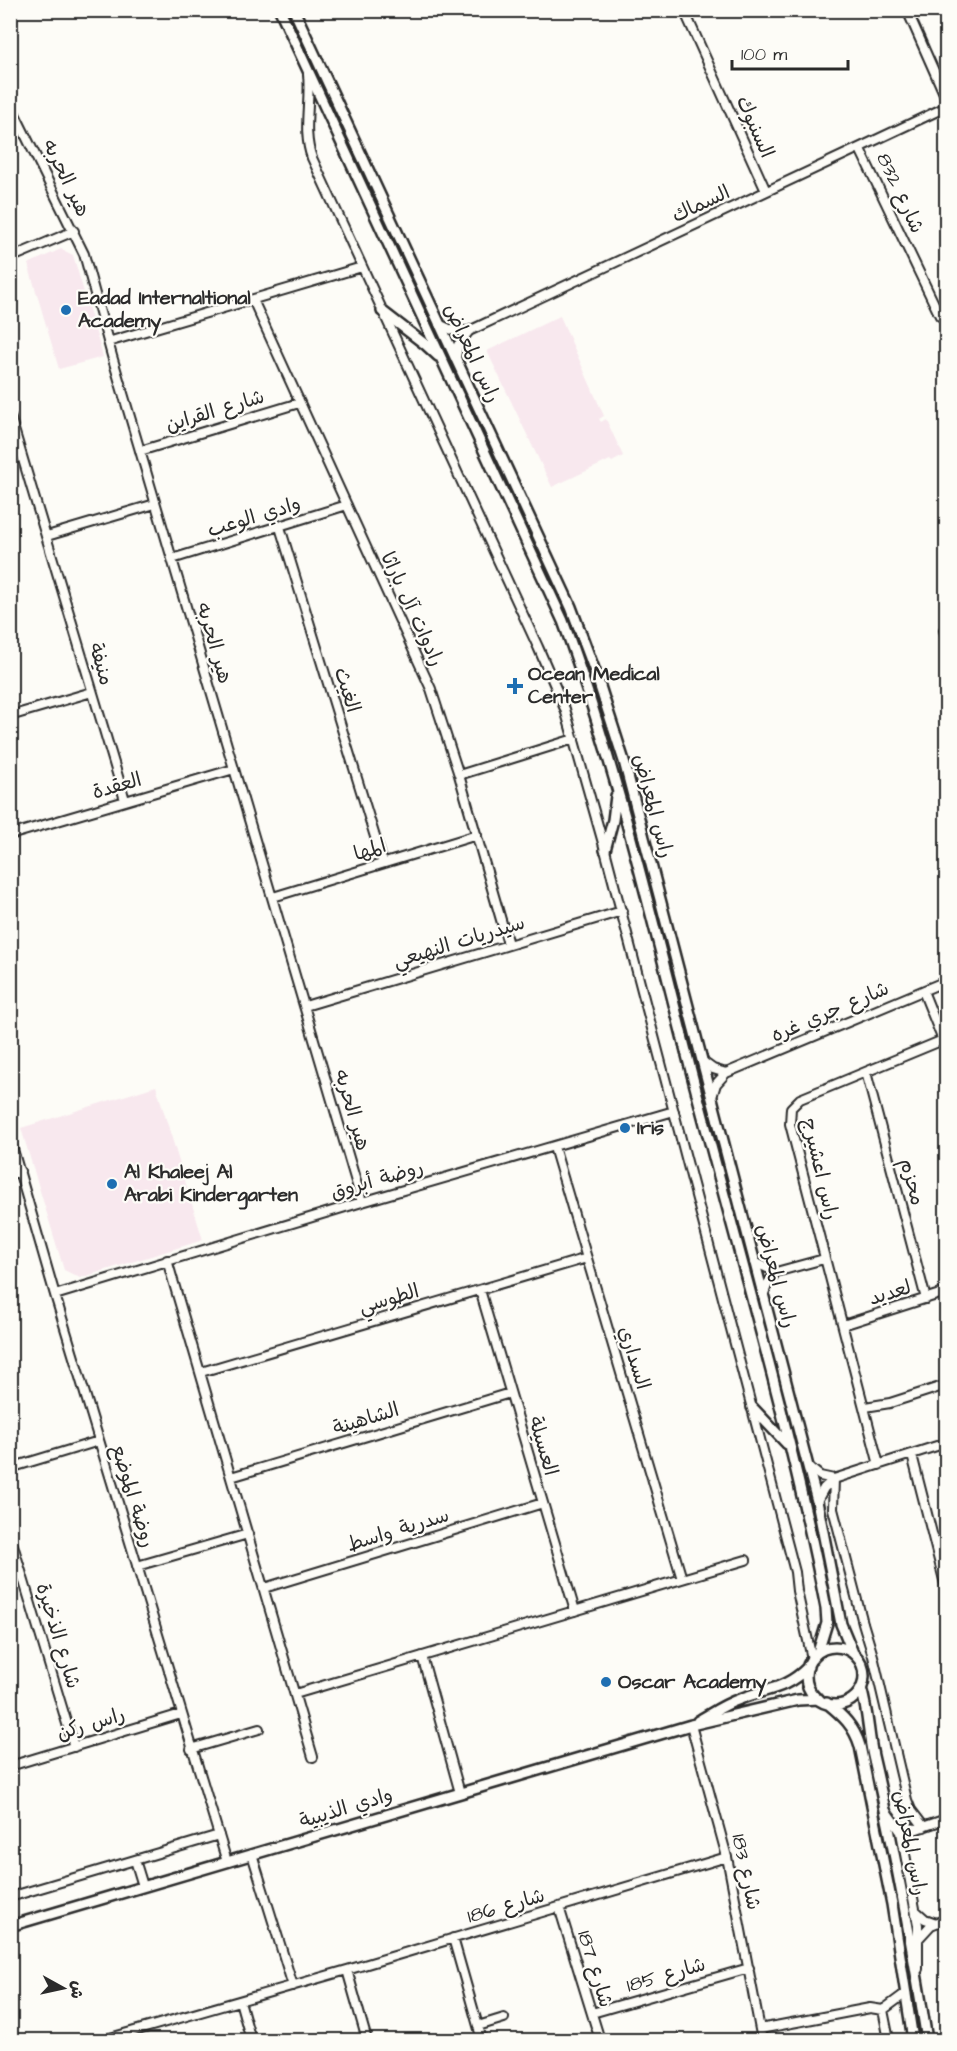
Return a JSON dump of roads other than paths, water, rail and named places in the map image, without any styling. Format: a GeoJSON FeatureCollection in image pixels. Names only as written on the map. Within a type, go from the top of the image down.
{"type":"FeatureCollection","features":[{"type":"Feature","properties":{"kind":"street","name":"راس المعراض"},"geometry":{"type":"LineString","coordinates":[[280,10],[563,621],[589,692],[791,1449],[826,1608],[827,1623],[812,1660]]}},
{"type":"Feature","properties":{"kind":"street","name":"راس المعراض"},"geometry":{"type":"LineString","coordinates":[[294,10],[571,607],[596,674],[624,761],[817,1501],[841,1624],[853,1653]]}},
{"type":"Feature","properties":{"kind":"street","name":"السنبوك"},"geometry":{"type":"LineString","coordinates":[[684,10],[766,191]]}},
{"type":"Feature","properties":{"kind":"street"},"geometry":{"type":"LineString","coordinates":[[907,10],[946,98]]}},
{"type":"Feature","properties":{"kind":"street","name":"راس المعراض"},"geometry":{"type":"LineString","coordinates":[[308,72],[310,99],[308,148],[565,710],[622,911],[795,1572],[807,1645],[812,1660]]}},
{"type":"Feature","properties":{"kind":"street","name":"هير الحربه"},"geometry":{"type":"LineString","coordinates":[[10,104],[84,254],[155,504],[362,1202]]}},
{"type":"Feature","properties":{"kind":"street","name":"السماك"},"geometry":{"type":"LineString","coordinates":[[469,331],[946,107]]}},
{"type":"Feature","properties":{"kind":"street","name":"شارع 832"},"geometry":{"type":"LineString","coordinates":[[860,148],[943,315]]}},
{"type":"Feature","properties":{"kind":"street"},"geometry":{"type":"LineString","coordinates":[[10,258],[74,231]]}},
{"type":"Feature","properties":{"kind":"street"},"geometry":{"type":"LineString","coordinates":[[108,342],[362,267]]}},
{"type":"Feature","properties":{"kind":"street","name":"رادوات آل باراثا"},"geometry":{"type":"LineString","coordinates":[[253,300],[431,689],[459,775],[508,944]]}},
{"type":"Feature","properties":{"kind":"street"},"geometry":{"type":"LineString","coordinates":[[382,311],[444,362]]}},
{"type":"Feature","properties":{"kind":"street"},"geometry":{"type":"LineString","coordinates":[[439,324],[454,331],[469,331]]}},
{"type":"Feature","properties":{"kind":"street"},"geometry":{"type":"LineString","coordinates":[[456,361],[458,345],[469,331]]}},
{"type":"Feature","properties":{"kind":"street","name":"شارع القراين"},"geometry":{"type":"LineString","coordinates":[[140,451],[299,403]]}},
{"type":"Feature","properties":{"kind":"street","name":"منيفة"},"geometry":{"type":"LineString","coordinates":[[10,416],[124,800]]}},
{"type":"Feature","properties":{"kind":"street"},"geometry":{"type":"LineString","coordinates":[[47,536],[155,504]]}},
{"type":"Feature","properties":{"kind":"street","name":"وادي الوعب"},"geometry":{"type":"LineString","coordinates":[[172,559],[346,505]]}},
{"type":"Feature","properties":{"kind":"street","name":"الغيث"},"geometry":{"type":"LineString","coordinates":[[280,527],[383,863]]}},
{"type":"Feature","properties":{"kind":"street"},"geometry":{"type":"LineString","coordinates":[[10,716],[92,692]]}},
{"type":"Feature","properties":{"kind":"street"},"geometry":{"type":"LineString","coordinates":[[459,775],[574,739]]}},
{"type":"Feature","properties":{"kind":"street","name":"العقدة"},"geometry":{"type":"LineString","coordinates":[[10,835],[234,769]]}},
{"type":"Feature","properties":{"kind":"street"},"geometry":{"type":"LineString","coordinates":[[605,850],[613,820],[616,788]]}},
{"type":"Feature","properties":{"kind":"street","name":"المها"},"geometry":{"type":"LineString","coordinates":[[273,897],[477,835]]}},
{"type":"Feature","properties":{"kind":"street","name":"سيدريات النهيعي"},"geometry":{"type":"LineString","coordinates":[[305,1006],[622,911]]}},
{"type":"Feature","properties":{"kind":"street","name":"شارع جري غره"},"geometry":{"type":"LineString","coordinates":[[726,1073],[946,981]]}},
{"type":"Feature","properties":{"kind":"street"},"geometry":{"type":"LineString","coordinates":[[922,991],[945,1044]]}},
{"type":"Feature","properties":{"kind":"street","name":"راس اعشيرج"},"geometry":{"type":"LineString","coordinates":[[879,1465],[790,1124],[791,1108],[800,1099],[866,1072],[945,1044]]}},
{"type":"Feature","properties":{"kind":"street"},"geometry":{"type":"LineString","coordinates":[[702,1061],[713,1069],[726,1073],[716,1084],[712,1097]]}},
{"type":"Feature","properties":{"kind":"street","name":"محزم"},"geometry":{"type":"LineString","coordinates":[[866,1072],[926,1299]]}},
{"type":"Feature","properties":{"kind":"street","name":"روضة أبروق"},"geometry":{"type":"LineString","coordinates":[[55,1295],[674,1111]]}},
{"type":"Feature","properties":{"kind":"street","name":"روضة الموضع"},"geometry":{"type":"LineString","coordinates":[[10,1139],[191,1749],[227,1862]]}},
{"type":"Feature","properties":{"kind":"street","name":"السداري"},"geometry":{"type":"LineString","coordinates":[[554,1147],[682,1579]]}},
{"type":"Feature","properties":{"kind":"street"},"geometry":{"type":"LineString","coordinates":[[10,1174],[20,1171]]}},
{"type":"Feature","properties":{"kind":"street","name":"الطوسي"},"geometry":{"type":"LineString","coordinates":[[201,1372],[587,1258]]}},
{"type":"Feature","properties":{"kind":"street"},"geometry":{"type":"LineString","coordinates":[[763,1296],[776,1272],[824,1259]]}},
{"type":"Feature","properties":{"kind":"street"},"geometry":{"type":"LineString","coordinates":[[167,1260],[313,1757]]}},
{"type":"Feature","properties":{"kind":"street"},"geometry":{"type":"LineString","coordinates":[[754,1262],[776,1272]]}},
{"type":"Feature","properties":{"kind":"street","name":"العسيلة"},"geometry":{"type":"LineString","coordinates":[[480,1290],[575,1611]]}},
{"type":"Feature","properties":{"kind":"street","name":"لعديد"},"geometry":{"type":"LineString","coordinates":[[843,1325],[946,1292]]}},
{"type":"Feature","properties":{"kind":"street"},"geometry":{"type":"LineString","coordinates":[[865,1407],[890,1403],[946,1385]]}},
{"type":"Feature","properties":{"kind":"street","name":"الشاهينة"},"geometry":{"type":"LineString","coordinates":[[231,1477],[510,1393]]}},
{"type":"Feature","properties":{"kind":"street"},"geometry":{"type":"LineString","coordinates":[[752,1407],[791,1449]]}},
{"type":"Feature","properties":{"kind":"street"},"geometry":{"type":"LineString","coordinates":[[10,1468],[99,1441]]}},
{"type":"Feature","properties":{"kind":"street"},"geometry":{"type":"LineString","coordinates":[[817,1501],[824,1488],[834,1479],[946,1443]]}},
{"type":"Feature","properties":{"kind":"street"},"geometry":{"type":"LineString","coordinates":[[912,1455],[946,1588]]}},
{"type":"Feature","properties":{"kind":"street"},"geometry":{"type":"LineString","coordinates":[[808,1467],[820,1476],[834,1479]]}},
{"type":"Feature","properties":{"kind":"street","name":"راس المعراض"},"geometry":{"type":"LineString","coordinates":[[834,1479],[833,1509],[873,1656],[907,1800],[920,1828]]}},
{"type":"Feature","properties":{"kind":"street","name":"سدرية واسط"},"geometry":{"type":"LineString","coordinates":[[264,1588],[543,1503]]}},
{"type":"Feature","properties":{"kind":"street"},"geometry":{"type":"LineString","coordinates":[[137,1566],[248,1534]]}},
{"type":"Feature","properties":{"kind":"street","name":"شارع الذخيرة"},"geometry":{"type":"LineString","coordinates":[[10,1535],[74,1747]]}},
{"type":"Feature","properties":{"kind":"street"},"geometry":{"type":"LineString","coordinates":[[295,1694],[746,1560]]}},
{"type":"Feature","properties":{"kind":"street"},"geometry":{"type":"LineString","coordinates":[[826,1648],[845,1648],[853,1653],[860,1660],[863,1669],[864,1679],[861,1688],[856,1695],[843,1703],[823,1701],[808,1685],[806,1676],[812,1660],[826,1648]]}},
{"type":"Feature","properties":{"kind":"street"},"geometry":{"type":"LineString","coordinates":[[422,1656],[460,1793]]}},
{"type":"Feature","properties":{"kind":"street","name":"وادي الذيبية"},"geometry":{"type":"LineString","coordinates":[[691,1725],[736,1700],[782,1686],[796,1679],[812,1660]]}},
{"type":"Feature","properties":{"kind":"street","name":"راس المعراض"},"geometry":{"type":"LineString","coordinates":[[861,1688],[866,1705],[870,1742],[886,1811],[927,2040]]}},
{"type":"Feature","properties":{"kind":"street","name":"وادي الذيبية"},"geometry":{"type":"LineString","coordinates":[[10,1926],[691,1725],[798,1700],[823,1701]]}},
{"type":"Feature","properties":{"kind":"street","name":"راس المعراض"},"geometry":{"type":"LineString","coordinates":[[823,1701],[845,1717],[860,1746],[892,1904],[913,2040]]}},
{"type":"Feature","properties":{"kind":"street","name":"راس ركن"},"geometry":{"type":"LineString","coordinates":[[10,1766],[181,1714]]}},
{"type":"Feature","properties":{"kind":"street","name":"شارع 183"},"geometry":{"type":"LineString","coordinates":[[691,1725],[727,1857],[762,2040]]}},
{"type":"Feature","properties":{"kind":"street"},"geometry":{"type":"LineString","coordinates":[[191,1749],[259,1729]]}},
{"type":"Feature","properties":{"kind":"street"},"geometry":{"type":"LineString","coordinates":[[886,1811],[898,1827],[916,1911],[919,1938],[918,1985]]}},
{"type":"Feature","properties":{"kind":"street"},"geometry":{"type":"LineString","coordinates":[[904,1849],[908,1838],[920,1828],[946,1819]]}},
{"type":"Feature","properties":{"kind":"street"},"geometry":{"type":"LineString","coordinates":[[898,1827],[920,1828]]}},
{"type":"Feature","properties":{"kind":"street"},"geometry":{"type":"LineString","coordinates":[[10,1897],[219,1835]]}},
{"type":"Feature","properties":{"kind":"street"},"geometry":{"type":"LineString","coordinates":[[252,1854],[293,1986]]}},
{"type":"Feature","properties":{"kind":"street","name":"شارع 186"},"geometry":{"type":"LineString","coordinates":[[103,2040],[132,2036],[240,2001],[727,1857]]}},
{"type":"Feature","properties":{"kind":"street"},"geometry":{"type":"LineString","coordinates":[[135,1860],[143,1886]]}},
{"type":"Feature","properties":{"kind":"street","name":"شارع 187"},"geometry":{"type":"LineString","coordinates":[[559,1908],[600,2040]]}},
{"type":"Feature","properties":{"kind":"street"},"geometry":{"type":"LineString","coordinates":[[916,1911],[925,1919],[936,1923]]}},
{"type":"Feature","properties":{"kind":"street"},"geometry":{"type":"LineString","coordinates":[[919,1938],[926,1928],[946,1919]]}},
{"type":"Feature","properties":{"kind":"street"},"geometry":{"type":"LineString","coordinates":[[453,1938],[482,2040]]}},
{"type":"Feature","properties":{"kind":"street","name":"شارع 185"},"geometry":{"type":"LineString","coordinates":[[592,2013],[749,1968]]}},
{"type":"Feature","properties":{"kind":"street"},"geometry":{"type":"LineString","coordinates":[[347,1970],[367,2040]]}},
{"type":"Feature","properties":{"kind":"street"},"geometry":{"type":"LineString","coordinates":[[760,2029],[870,2008],[883,2010],[906,1993]]}},
{"type":"Feature","properties":{"kind":"street"},"geometry":{"type":"LineString","coordinates":[[240,2001],[251,2040]]}},
{"type":"Feature","properties":{"kind":"street"},"geometry":{"type":"LineString","coordinates":[[883,2010],[889,2040]]}},
{"type":"Feature","properties":{"kind":"street"},"geometry":{"type":"LineString","coordinates":[[478,2026],[504,2018]]}},
{"type":"Feature","properties":{"kind":"street"},"geometry":{"type":"LineString","coordinates":[[10,2032],[13,2040]]}},
{"type":"Feature","properties":{"kind":"place","name":"Eadad Internaltional Academy"},"geometry":{"type":"Point","coordinates":[66,310]}},
{"type":"Feature","properties":{"kind":"place","name":"Ocean Medical Center"},"geometry":{"type":"Point","coordinates":[515,686]}},
{"type":"Feature","properties":{"kind":"place","name":"Iris"},"geometry":{"type":"Point","coordinates":[625,1128]}},
{"type":"Feature","properties":{"kind":"place","name":"Al Khaleej Al Arabi Kindergarten"},"geometry":{"type":"Point","coordinates":[112,1184]}},
{"type":"Feature","properties":{"kind":"place","name":"Oscar Academy"},"geometry":{"type":"Point","coordinates":[606,1682]}}]}
